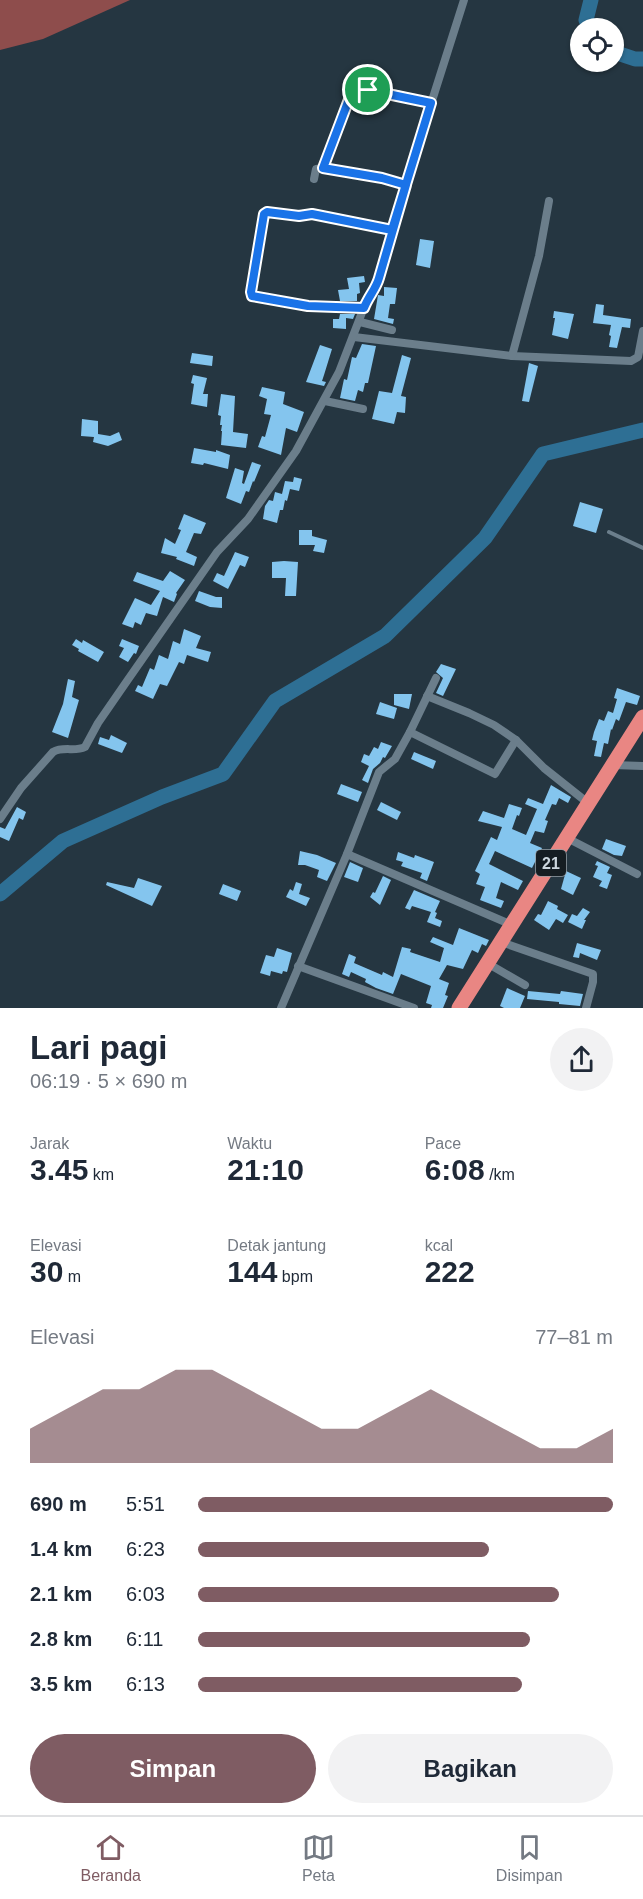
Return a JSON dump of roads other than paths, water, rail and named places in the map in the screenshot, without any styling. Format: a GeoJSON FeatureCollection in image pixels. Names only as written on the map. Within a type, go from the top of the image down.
{"type":"FeatureCollection","features":[{"type":"Feature","properties":{"kind":"highway","name":"21"},"geometry":{"type":"LineString","coordinates":[[459,1008],[643,717]]}},
{"type":"Feature","properties":{"kind":"street"},"geometry":{"type":"LineString","coordinates":[[0,819],[21,788],[53,752],[60,749],[79,750],[85,747],[98,723],[217,552],[248,519],[296,451],[325,401],[354,337],[368,297],[377,284],[464,0]]}},
{"type":"Feature","properties":{"kind":"street"},"geometry":{"type":"LineString","coordinates":[[323,168],[334,135],[353,92],[361,90],[381,92],[431,103]]}},
{"type":"Feature","properties":{"kind":"street"},"geometry":{"type":"LineString","coordinates":[[314,179],[316,169],[323,168],[382,178],[406,185]]}},
{"type":"Feature","properties":{"kind":"street"},"geometry":{"type":"LineString","coordinates":[[512,356],[539,256],[549,201]]}},
{"type":"Feature","properties":{"kind":"street"},"geometry":{"type":"LineString","coordinates":[[364,308],[308,306],[252,296],[264,214],[269,212],[299,216],[312,214],[392,230]]}},
{"type":"Feature","properties":{"kind":"street"},"geometry":{"type":"LineString","coordinates":[[360,322],[392,330]]}},
{"type":"Feature","properties":{"kind":"street"},"geometry":{"type":"LineString","coordinates":[[354,337],[512,356],[631,362],[639,355],[643,331]]}},
{"type":"Feature","properties":{"kind":"street"},"geometry":{"type":"LineString","coordinates":[[325,401],[363,409]]}},
{"type":"Feature","properties":{"kind":"street"},"geometry":{"type":"LineString","coordinates":[[281,1008],[347,854],[379,772],[395,759],[436,678]]}},
{"type":"Feature","properties":{"kind":"street"},"geometry":{"type":"LineString","coordinates":[[427,696],[469,713],[516,740],[558,780],[588,803]]}},
{"type":"Feature","properties":{"kind":"street"},"geometry":{"type":"LineString","coordinates":[[410,732],[495,774],[516,740]]}},
{"type":"Feature","properties":{"kind":"street"},"geometry":{"type":"LineString","coordinates":[[613,765],[643,766]]}},
{"type":"Feature","properties":{"kind":"street"},"geometry":{"type":"LineString","coordinates":[[567,838],[637,874]]}},
{"type":"Feature","properties":{"kind":"street"},"geometry":{"type":"LineString","coordinates":[[347,854],[512,925]]}},
{"type":"Feature","properties":{"kind":"street"},"geometry":{"type":"LineString","coordinates":[[501,942],[592,974],[593,982],[586,1008]]}},
{"type":"Feature","properties":{"kind":"street"},"geometry":{"type":"LineString","coordinates":[[487,963],[525,985]]}},
{"type":"Feature","properties":{"kind":"street"},"geometry":{"type":"LineString","coordinates":[[298,966],[414,1008]]}},
{"type":"Feature","properties":{"kind":"lane"},"geometry":{"type":"LineString","coordinates":[[609,532],[643,548]]}},
{"type":"Feature","properties":{"kind":"waterway"},"geometry":{"type":"LineString","coordinates":[[586,18],[591,0]]}},
{"type":"Feature","properties":{"kind":"waterway"},"geometry":{"type":"LineString","coordinates":[[624,55],[643,59]]}},
{"type":"Feature","properties":{"kind":"waterway"},"geometry":{"type":"LineString","coordinates":[[0,894],[63,841],[162,797],[223,774],[275,701],[385,636],[485,538],[543,454],[643,430]]}}]}
